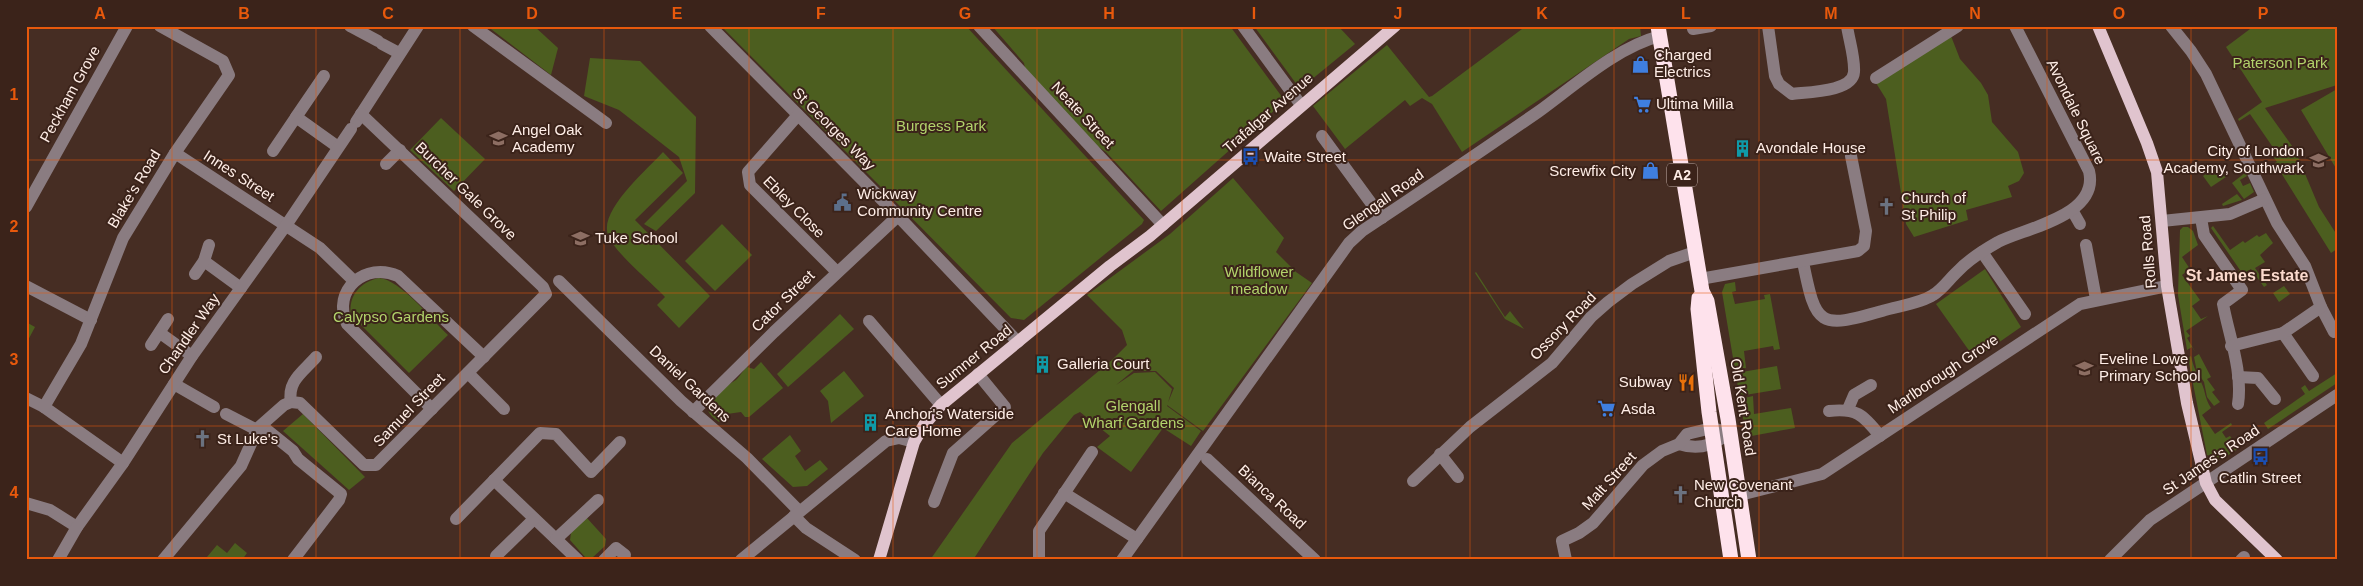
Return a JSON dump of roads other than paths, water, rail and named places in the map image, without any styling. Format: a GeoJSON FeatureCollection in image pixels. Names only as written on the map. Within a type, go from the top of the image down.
{"type":"FeatureCollection","features":[{"type":"Feature","properties":{"kind":"highway","name":"Old Kent Road"},"geometry":{"type":"LineString","coordinates":[[1659,31],[1695,252],[1701,285],[1707,301],[1730,433],[1749,560]]}},
{"type":"Feature","properties":{"kind":"highway","name":"Old Kent Road"},"geometry":{"type":"LineString","coordinates":[[1701,285],[1698,309],[1712,428],[1731,560]]}},
{"type":"Feature","properties":{"kind":"main road","name":"Trafalgar Avenue"},"geometry":{"type":"LineString","coordinates":[[1163,226],[1301,105],[1395,26]]}},
{"type":"Feature","properties":{"kind":"main road","name":"Rolls Road"},"geometry":{"type":"LineString","coordinates":[[2098,26],[2154,161],[2159,186],[2167,286],[2189,413],[2206,483]]}},
{"type":"Feature","properties":{"kind":"main road","name":"Sumner Road"},"geometry":{"type":"LineString","coordinates":[[879,560],[914,442],[924,425],[941,405],[1163,226]]}},
{"type":"Feature","properties":{"kind":"main road"},"geometry":{"type":"LineString","coordinates":[[2206,483],[2215,500],[2277,560]]}},
{"type":"Feature","properties":{"kind":"street","name":"Peckham Grove"},"geometry":{"type":"LineString","coordinates":[[27,205],[127,26]]}},
{"type":"Feature","properties":{"kind":"street","name":"Blake's Road"},"geometry":{"type":"LineString","coordinates":[[44,407],[81,344],[124,238],[175,153],[229,75],[223,61],[160,26]]}},
{"type":"Feature","properties":{"kind":"street"},"geometry":{"type":"LineString","coordinates":[[350,26],[399,54]]}},
{"type":"Feature","properties":{"kind":"street","name":"Chandler Way"},"geometry":{"type":"LineString","coordinates":[[58,560],[77,527],[123,463],[192,356],[286,225],[418,26]]}},
{"type":"Feature","properties":{"kind":"street"},"geometry":{"type":"LineString","coordinates":[[473,26],[606,123]]}},
{"type":"Feature","properties":{"kind":"street","name":"St Georges Way"},"geometry":{"type":"LineString","coordinates":[[710,26],[898,216],[1018,342]]}},
{"type":"Feature","properties":{"kind":"street","name":"Neate Street"},"geometry":{"type":"LineString","coordinates":[[979,26],[1163,226]]}},
{"type":"Feature","properties":{"kind":"street"},"geometry":{"type":"LineString","coordinates":[[1243,26],[1301,105]]}},
{"type":"Feature","properties":{"kind":"street"},"geometry":{"type":"LineString","coordinates":[[1694,29],[1711,26]]}},
{"type":"Feature","properties":{"kind":"street"},"geometry":{"type":"LineString","coordinates":[[1768,26],[1775,76],[1779,84],[1792,94],[1839,88],[1850,81],[1854,74],[1847,26]]}},
{"type":"Feature","properties":{"kind":"street"},"geometry":{"type":"LineString","coordinates":[[1876,78],[1958,26]]}},
{"type":"Feature","properties":{"kind":"street","name":"Avondale Square"},"geometry":{"type":"LineString","coordinates":[[1803,262],[1815,309],[1827,320],[1844,322],[1932,296],[1959,270],[1982,252],[2008,237],[2050,222],[2072,210],[2088,191],[2090,183],[2089,172],[2015,26]]}},
{"type":"Feature","properties":{"kind":"street"},"geometry":{"type":"LineString","coordinates":[[2170,26],[2183,40],[2206,74],[2281,231],[2305,266],[2321,307],[2334,332]]}},
{"type":"Feature","properties":{"kind":"street","name":"Glengall Road"},"geometry":{"type":"LineString","coordinates":[[1122,560],[1349,243],[1382,218],[1624,52],[1659,31]]}},
{"type":"Feature","properties":{"kind":"street"},"geometry":{"type":"LineString","coordinates":[[273,151],[324,76]]}},
{"type":"Feature","properties":{"kind":"street","name":"Ebley Close"},"geometry":{"type":"LineString","coordinates":[[798,115],[748,172],[750,185],[837,272]]}},
{"type":"Feature","properties":{"kind":"street"},"geometry":{"type":"LineString","coordinates":[[296,117],[338,147]]}},
{"type":"Feature","properties":{"kind":"street","name":"Burcher Gale Grove"},"geometry":{"type":"LineString","coordinates":[[356,122],[400,150],[543,287],[546,294]]}},
{"type":"Feature","properties":{"kind":"street"},"geometry":{"type":"LineString","coordinates":[[1322,136],[1382,218]]}},
{"type":"Feature","properties":{"kind":"street"},"geometry":{"type":"LineString","coordinates":[[386,164],[400,150]]}},
{"type":"Feature","properties":{"kind":"street","name":"Innes Street"},"geometry":{"type":"LineString","coordinates":[[175,153],[326,252],[354,281]]}},
{"type":"Feature","properties":{"kind":"street"},"geometry":{"type":"LineString","coordinates":[[1701,285],[1858,251],[1864,246],[1866,231],[1851,156]]}},
{"type":"Feature","properties":{"kind":"street"},"geometry":{"type":"LineString","coordinates":[[2162,221],[2230,214],[2265,199]]}},
{"type":"Feature","properties":{"kind":"street"},"geometry":{"type":"LineString","coordinates":[[2072,210],[2080,224]]}},
{"type":"Feature","properties":{"kind":"street","name":"Cator Street"},"geometry":{"type":"LineString","coordinates":[[693,412],[837,272],[898,216]]}},
{"type":"Feature","properties":{"kind":"street"},"geometry":{"type":"LineString","coordinates":[[2201,218],[2204,235],[2242,290],[2223,304],[2238,376],[2240,392],[2238,404]]}},
{"type":"Feature","properties":{"kind":"street"},"geometry":{"type":"LineString","coordinates":[[195,274],[204,261],[209,245]]}},
{"type":"Feature","properties":{"kind":"street"},"geometry":{"type":"LineString","coordinates":[[2086,245],[2096,299]]}},
{"type":"Feature","properties":{"kind":"street","name":"Ossory Road"},"geometry":{"type":"LineString","coordinates":[[1413,481],[1470,427],[1552,363],[1591,317],[1608,302],[1669,261],[1695,252]]}},
{"type":"Feature","properties":{"kind":"street"},"geometry":{"type":"LineString","coordinates":[[1982,252],[2025,314]]}},
{"type":"Feature","properties":{"kind":"street"},"geometry":{"type":"LineString","coordinates":[[204,261],[241,288]]}},
{"type":"Feature","properties":{"kind":"street"},"geometry":{"type":"LineString","coordinates":[[432,409],[347,324],[343,314],[343,304],[354,281],[361,276],[375,271],[388,272],[398,276],[484,357]]}},
{"type":"Feature","properties":{"kind":"street","name":"Daniel Gardens"},"geometry":{"type":"LineString","coordinates":[[559,281],[693,412],[747,458],[797,514],[806,528],[855,560]]}},
{"type":"Feature","properties":{"kind":"street"},"geometry":{"type":"LineString","coordinates":[[26,286],[90,320]]}},
{"type":"Feature","properties":{"kind":"street","name":"Marlborough Grove"},"geometry":{"type":"LineString","coordinates":[[1740,495],[1822,474],[2069,310],[2084,302],[2167,286]]}},
{"type":"Feature","properties":{"kind":"street","name":"Samuel Street"},"geometry":{"type":"LineString","coordinates":[[291,402],[300,403],[360,462],[372,466],[383,460],[546,294]]}},
{"type":"Feature","properties":{"kind":"street"},"geometry":{"type":"LineString","coordinates":[[2231,346],[2284,333],[2321,307]]}},
{"type":"Feature","properties":{"kind":"street"},"geometry":{"type":"LineString","coordinates":[[151,345],[168,319]]}},
{"type":"Feature","properties":{"kind":"street"},"geometry":{"type":"LineString","coordinates":[[869,321],[941,405]]}},
{"type":"Feature","properties":{"kind":"street"},"geometry":{"type":"LineString","coordinates":[[160,333],[192,356]]}},
{"type":"Feature","properties":{"kind":"street"},"geometry":{"type":"LineString","coordinates":[[2284,333],[2313,376]]}},
{"type":"Feature","properties":{"kind":"street"},"geometry":{"type":"LineString","coordinates":[[163,560],[241,466],[260,428],[281,407],[291,402],[289,393],[291,385],[316,357]]}},
{"type":"Feature","properties":{"kind":"street","name":"Samuel Street"},"geometry":{"type":"LineString","coordinates":[[468,373],[504,409]]}},
{"type":"Feature","properties":{"kind":"street"},"geometry":{"type":"LineString","coordinates":[[934,502],[952,453],[1005,406],[978,374]]}},
{"type":"Feature","properties":{"kind":"street"},"geometry":{"type":"LineString","coordinates":[[2238,376],[2258,378],[2276,398]]}},
{"type":"Feature","properties":{"kind":"street"},"geometry":{"type":"LineString","coordinates":[[174,384],[214,407]]}},
{"type":"Feature","properties":{"kind":"street"},"geometry":{"type":"LineString","coordinates":[[1848,409],[1854,395],[1871,385]]}},
{"type":"Feature","properties":{"kind":"street","name":"St James's Road"},"geometry":{"type":"LineString","coordinates":[[2110,560],[2150,520],[2336,396]]}},
{"type":"Feature","properties":{"kind":"street"},"geometry":{"type":"LineString","coordinates":[[26,398],[44,407],[123,463]]}},
{"type":"Feature","properties":{"kind":"street"},"geometry":{"type":"LineString","coordinates":[[1829,411],[1848,409],[1867,421],[1880,436]]}},
{"type":"Feature","properties":{"kind":"street"},"geometry":{"type":"LineString","coordinates":[[226,414],[260,428],[293,451],[298,459],[341,494],[339,500],[294,560]]}},
{"type":"Feature","properties":{"kind":"street","name":"Malt Street"},"geometry":{"type":"LineString","coordinates":[[1566,560],[1562,541],[1579,533],[1593,523],[1652,458],[1679,444],[1687,434],[1712,428],[1730,433]]}},
{"type":"Feature","properties":{"kind":"street"},"geometry":{"type":"LineString","coordinates":[[456,519],[540,432],[556,434],[591,472],[620,442]]}},
{"type":"Feature","properties":{"kind":"street"},"geometry":{"type":"LineString","coordinates":[[1679,444],[1690,448],[1714,443],[1730,433]]}},
{"type":"Feature","properties":{"kind":"street"},"geometry":{"type":"LineString","coordinates":[[741,560],[886,441],[899,438],[914,442]]}},
{"type":"Feature","properties":{"kind":"street"},"geometry":{"type":"LineString","coordinates":[[1039,560],[1039,531],[1092,452]]}},
{"type":"Feature","properties":{"kind":"street"},"geometry":{"type":"LineString","coordinates":[[1440,454],[1458,477]]}},
{"type":"Feature","properties":{"kind":"street","name":"Bianca Road"},"geometry":{"type":"LineString","coordinates":[[1207,459],[1315,560]]}},
{"type":"Feature","properties":{"kind":"street"},"geometry":{"type":"LineString","coordinates":[[494,480],[578,560]]}},
{"type":"Feature","properties":{"kind":"street"},"geometry":{"type":"LineString","coordinates":[[1064,493],[1137,539]]}},
{"type":"Feature","properties":{"kind":"street"},"geometry":{"type":"LineString","coordinates":[[556,539],[598,500]]}},
{"type":"Feature","properties":{"kind":"street"},"geometry":{"type":"LineString","coordinates":[[26,503],[50,510],[77,527]]}},
{"type":"Feature","properties":{"kind":"street"},"geometry":{"type":"LineString","coordinates":[[496,556],[534,519]]}},
{"type":"Feature","properties":{"kind":"street"},"geometry":{"type":"LineString","coordinates":[[604,560],[616,548],[626,555]]}},
{"type":"Feature","properties":{"kind":"place","name":"Charged Electrics"},"geometry":{"type":"Point","coordinates":[1640,64]}},
{"type":"Feature","properties":{"kind":"place","name":"Ultima Milla"},"geometry":{"type":"Point","coordinates":[1642,104]}},
{"type":"Feature","properties":{"kind":"place","name":"Angel Oak Academy"},"geometry":{"type":"Point","coordinates":[498,139]}},
{"type":"Feature","properties":{"kind":"place","name":"Avondale House"},"geometry":{"type":"Point","coordinates":[1742,148]}},
{"type":"Feature","properties":{"kind":"place","name":"Waite Street"},"geometry":{"type":"Point","coordinates":[1250,157]}},
{"type":"Feature","properties":{"kind":"place","name":"City of London Academy, Southwark"},"geometry":{"type":"Point","coordinates":[2318,160]}},
{"type":"Feature","properties":{"kind":"place","name":"Screwfix City"},"geometry":{"type":"Point","coordinates":[1650,171]}},
{"type":"Feature","properties":{"kind":"place","name":"Wickway Community Centre"},"geometry":{"type":"Point","coordinates":[843,203]}},
{"type":"Feature","properties":{"kind":"place","name":"Church of St Philip"},"geometry":{"type":"Point","coordinates":[1887,207]}},
{"type":"Feature","properties":{"kind":"place","name":"Tuke School"},"geometry":{"type":"Point","coordinates":[581,238]}},
{"type":"Feature","properties":{"kind":"place","name":"Galleria Court"},"geometry":{"type":"Point","coordinates":[1043,364]}},
{"type":"Feature","properties":{"kind":"place","name":"Eveline Lowe Primary School"},"geometry":{"type":"Point","coordinates":[2085,368]}},
{"type":"Feature","properties":{"kind":"place","name":"Subway"},"geometry":{"type":"Point","coordinates":[1686,382]}},
{"type":"Feature","properties":{"kind":"place","name":"Asda"},"geometry":{"type":"Point","coordinates":[1607,409]}},
{"type":"Feature","properties":{"kind":"place","name":"Anchor's Waterside Care Home"},"geometry":{"type":"Point","coordinates":[871,423]}},
{"type":"Feature","properties":{"kind":"place","name":"St Luke's"},"geometry":{"type":"Point","coordinates":[203,439]}},
{"type":"Feature","properties":{"kind":"place","name":"Catlin Street"},"geometry":{"type":"Point","coordinates":[2260,457]}},
{"type":"Feature","properties":{"kind":"place","name":"New Covenant Church"},"geometry":{"type":"Point","coordinates":[1680,494]}},
{"type":"Feature","properties":{"kind":"district","name":"St James Estate"},"geometry":{"type":"Point","coordinates":[2247,275]}},
{"type":"Feature","properties":{"kind":"park label","name":"Paterson Park"},"geometry":{"type":"Point","coordinates":[2280,63]}},
{"type":"Feature","properties":{"kind":"park label","name":"Burgess Park"},"geometry":{"type":"Point","coordinates":[941,126]}},
{"type":"Feature","properties":{"kind":"park label","name":"Wildflower meadow"},"geometry":{"type":"Point","coordinates":[1259,280]}},
{"type":"Feature","properties":{"kind":"park label","name":"Calypso Gardens"},"geometry":{"type":"Point","coordinates":[391,317]}},
{"type":"Feature","properties":{"kind":"park label","name":"Glengall Wharf Gardens"},"geometry":{"type":"Point","coordinates":[1133,414]}}]}
